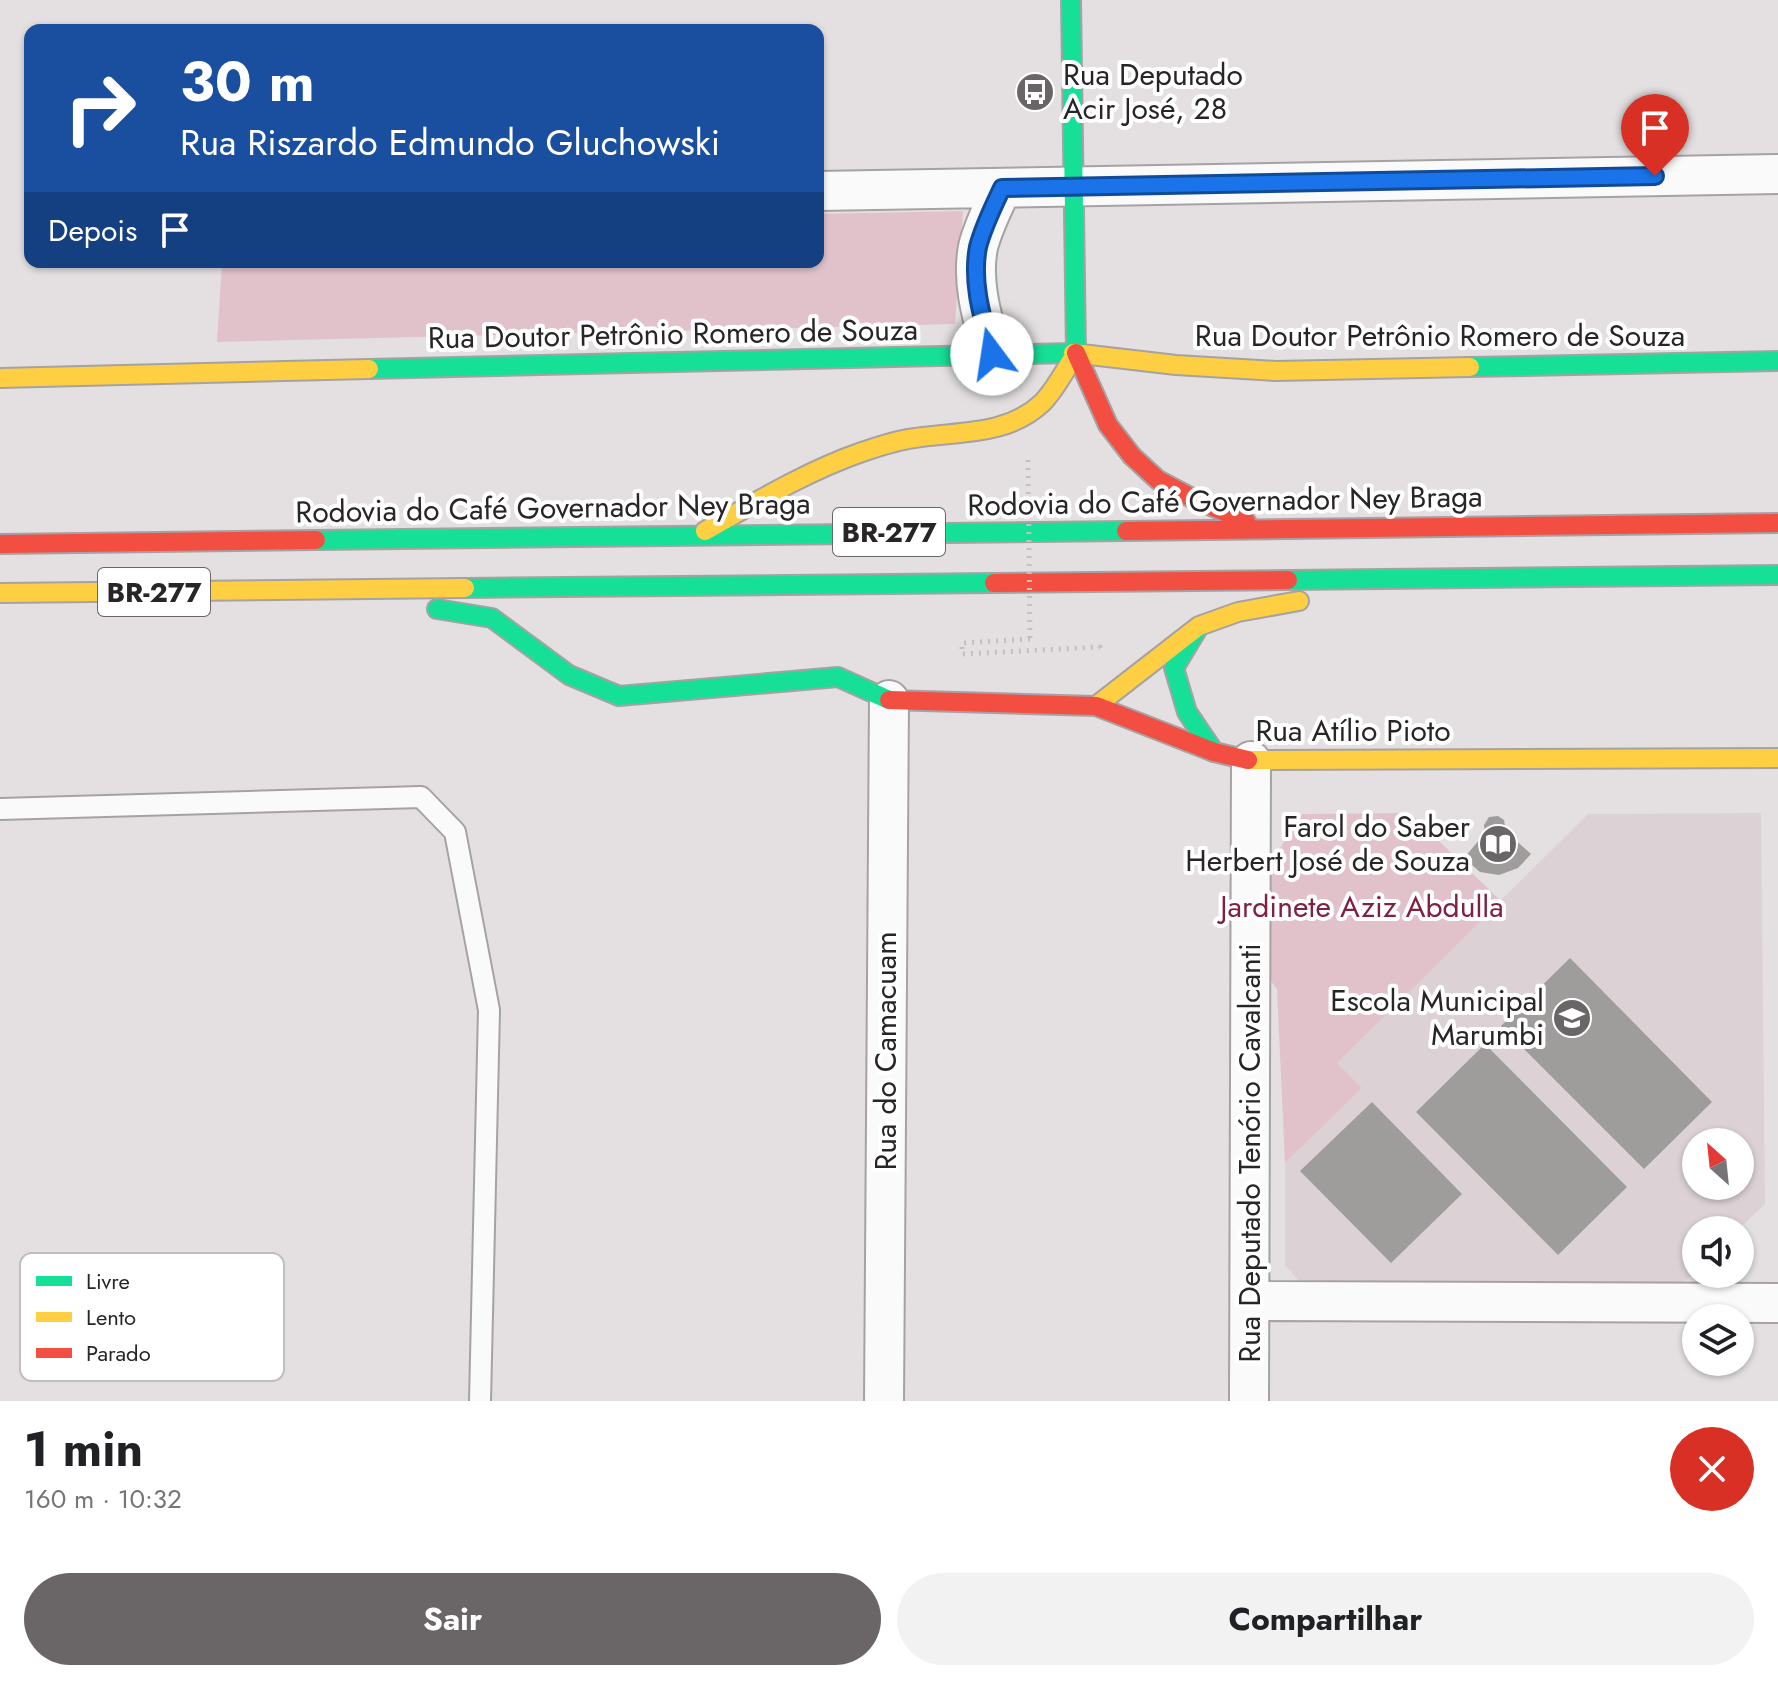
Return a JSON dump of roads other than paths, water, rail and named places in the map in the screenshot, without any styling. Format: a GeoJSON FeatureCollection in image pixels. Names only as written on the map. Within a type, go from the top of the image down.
{"type":"FeatureCollection","features":[{"type":"Feature","properties":{"kind":"main road"},"geometry":{"type":"LineString","coordinates":[[1071,0],[1076,353],[1108,425],[1132,456],[1158,480],[1263,528]]}},
{"type":"Feature","properties":{"kind":"main road"},"geometry":{"type":"LineString","coordinates":[[699,534],[846,457],[912,438],[982,432],[1017,420],[1044,401],[1076,353]]}},
{"type":"Feature","properties":{"kind":"main road","name":"Rua Doutor Petrônio Romero de Souza"},"geometry":{"type":"LineString","coordinates":[[0,378],[1076,353],[1161,365],[1276,371],[1778,361]]}},
{"type":"Feature","properties":{"kind":"main road","name":"Rodovia do Café Governador Ney Braga"},"geometry":{"type":"LineString","coordinates":[[0,544],[1778,523]]}},
{"type":"Feature","properties":{"kind":"main road","name":"BR-277"},"geometry":{"type":"LineString","coordinates":[[0,593],[1778,575]]}},
{"type":"Feature","properties":{"kind":"main road"},"geometry":{"type":"LineString","coordinates":[[1096,706],[1199,626],[1238,612],[1417,580]]}},
{"type":"Feature","properties":{"kind":"main road"},"geometry":{"type":"LineString","coordinates":[[308,590],[492,618],[569,675],[619,696],[838,677],[889,700]]}},
{"type":"Feature","properties":{"kind":"main road"},"geometry":{"type":"LineString","coordinates":[[1199,626],[1174,668],[1187,712],[1214,752]]}},
{"type":"Feature","properties":{"kind":"main road","name":"Rua Atílio Pioto"},"geometry":{"type":"LineString","coordinates":[[889,700],[1096,706],[1214,752],[1251,761],[1778,758]]}},
{"type":"Feature","properties":{"kind":"street"},"geometry":{"type":"LineString","coordinates":[[824,191],[1778,174]]}},
{"type":"Feature","properties":{"kind":"street"},"geometry":{"type":"LineString","coordinates":[[992,354],[975,273],[978,247],[1002,188]]}},
{"type":"Feature","properties":{"kind":"street","name":"Rua do Camacuam"},"geometry":{"type":"LineString","coordinates":[[884,1401],[889,700]]}},
{"type":"Feature","properties":{"kind":"street","name":"Rua Deputado Tenório Cavalcanti"},"geometry":{"type":"LineString","coordinates":[[1249,1401],[1251,761]]}},
{"type":"Feature","properties":{"kind":"street"},"geometry":{"type":"LineString","coordinates":[[1250,1301],[1778,1303]]}},
{"type":"Feature","properties":{"kind":"lane"},"geometry":{"type":"LineString","coordinates":[[0,809],[421,797],[455,832],[489,1010],[480,1401]]}},
{"type":"Feature","properties":{"kind":"place","name":"Rua Deputado Acir José, 28"},"geometry":{"type":"Point","coordinates":[1035,92]}},
{"type":"Feature","properties":{"kind":"place","name":"Farol do Saber Herbert José de Souza"},"geometry":{"type":"Point","coordinates":[1498,844]}},
{"type":"Feature","properties":{"kind":"place","name":"Escola Municipal Marumbi"},"geometry":{"type":"Point","coordinates":[1572,1018]}},
{"type":"Feature","properties":{"kind":"park label","name":"Jardinete Aziz Abdulla"},"geometry":{"type":"Point","coordinates":[1362,907]}}]}
